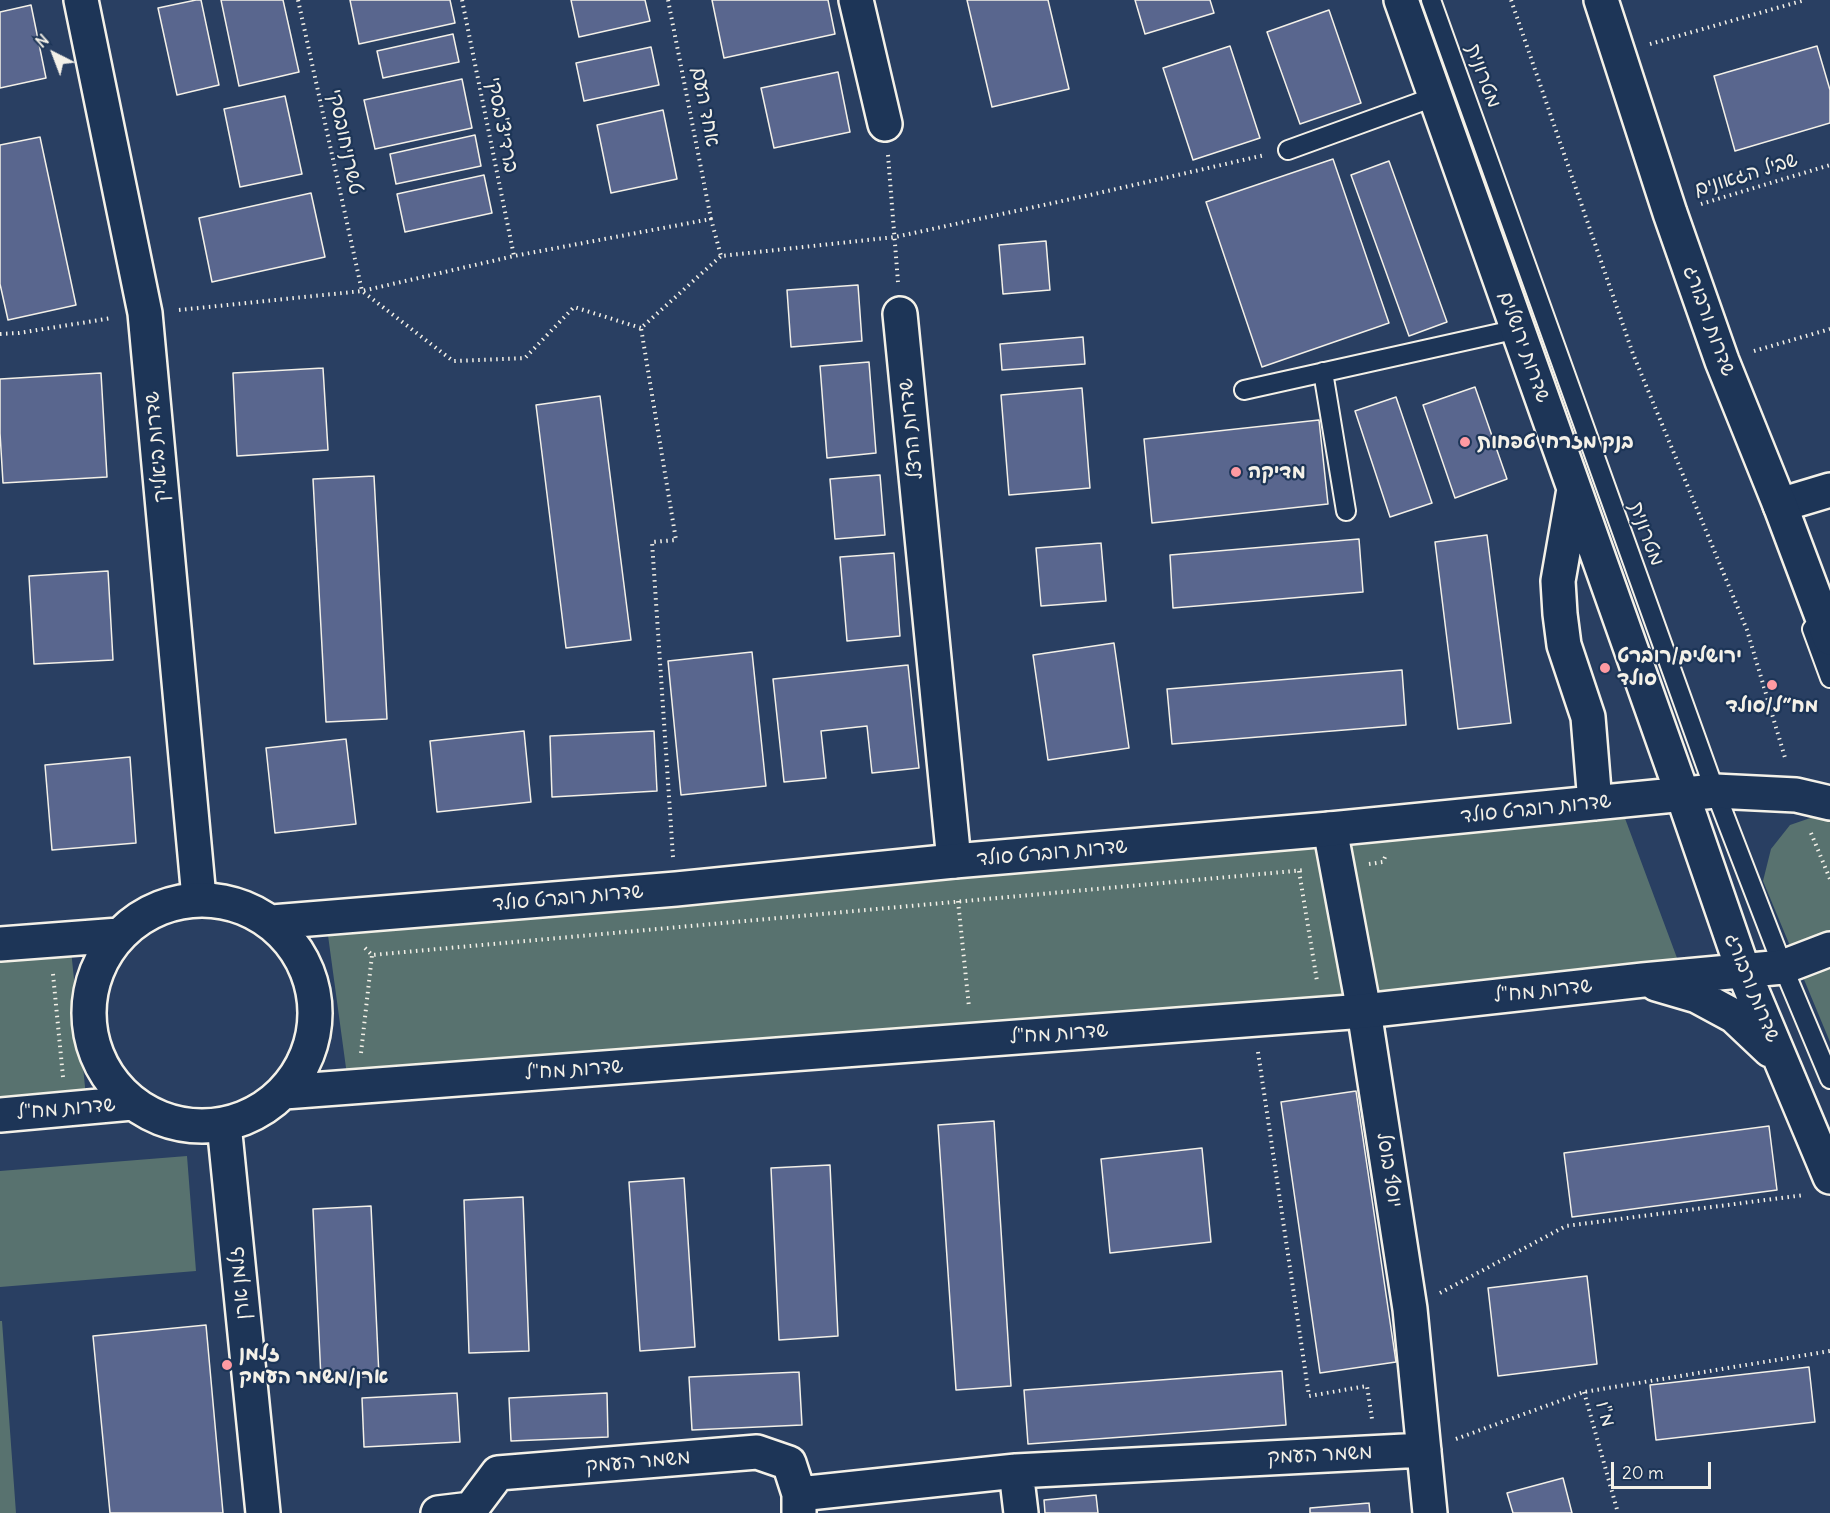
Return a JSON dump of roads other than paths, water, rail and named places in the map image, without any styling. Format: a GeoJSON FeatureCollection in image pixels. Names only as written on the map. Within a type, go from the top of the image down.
{"type":"FeatureCollection","features":[{"type":"Feature","properties":{"kind":"street","name":"שדרות ביאליק"},"geometry":{"type":"LineString","coordinates":[[81,0],[145,313],[199,898]]}},
{"type":"Feature","properties":{"kind":"street"},"geometry":{"type":"LineString","coordinates":[[856,0],[885,124]]}},
{"type":"Feature","properties":{"kind":"street","name":"שדרות ירושלים"},"geometry":{"type":"LineString","coordinates":[[1401,0],[1574,488],[1699,794]]}},
{"type":"Feature","properties":{"kind":"street","name":"שדרות ורבורג"},"geometry":{"type":"LineString","coordinates":[[1601,0],[1670,213],[1722,361],[1830,638]]}},
{"type":"Feature","properties":{"kind":"street","name":"שדרות הרצל"},"geometry":{"type":"LineString","coordinates":[[900,314],[954,861]]}},
{"type":"Feature","properties":{"kind":"street"},"geometry":{"type":"LineString","coordinates":[[1574,488],[1558,581],[1560,614],[1564,645],[1588,717],[1595,803]]}},
{"type":"Feature","properties":{"kind":"street"},"geometry":{"type":"LineString","coordinates":[[1780,506],[1830,490]]}},
{"type":"Feature","properties":{"kind":"street","name":"שדרות רוברט סולד"},"geometry":{"type":"LineString","coordinates":[[272,922],[676,889],[954,861],[1330,830],[1699,794],[1796,795],[1830,803]]}},
{"type":"Feature","properties":{"kind":"street","name":"שדרות ורבורג"},"geometry":{"type":"LineString","coordinates":[[1699,794],[1743,970],[1782,1062],[1819,1186]]}},
{"type":"Feature","properties":{"kind":"street","name":"יוסף בוסל"},"geometry":{"type":"LineString","coordinates":[[1330,830],[1364,1011],[1410,1308],[1430,1513]]}},
{"type":"Feature","properties":{"kind":"street"},"geometry":{"type":"LineString","coordinates":[[199,898],[238,904],[272,922],[298,950],[314,985],[316,1023],[306,1060],[284,1092],[256,1113],[224,1124],[192,1126],[161,1119],[132,1103],[107,1076],[91,1041],[88,1003],[98,967],[119,935],[142,916],[169,903],[199,898]]}},
{"type":"Feature","properties":{"kind":"street"},"geometry":{"type":"LineString","coordinates":[[0,944],[119,935]]}},
{"type":"Feature","properties":{"kind":"street","name":"שדרות מח\"ל"},"geometry":{"type":"LineString","coordinates":[[284,1092],[1364,1011],[1783,967],[1830,949]]}},
{"type":"Feature","properties":{"kind":"street"},"geometry":{"type":"LineString","coordinates":[[1643,980],[1697,996],[1734,1016],[1782,1062]]}},
{"type":"Feature","properties":{"kind":"street","name":"שדרות מח\"ל"},"geometry":{"type":"LineString","coordinates":[[0,1115],[132,1103]]}},
{"type":"Feature","properties":{"kind":"street","name":"זלמן ארן"},"geometry":{"type":"LineString","coordinates":[[224,1124],[263,1513]]}},
{"type":"Feature","properties":{"kind":"street","name":"משמר העמק"},"geometry":{"type":"LineString","coordinates":[[438,1513],[471,1511],[498,1473],[757,1452],[789,1463],[799,1503],[1016,1471],[1424,1450]]}},
{"type":"Feature","properties":{"kind":"street"},"geometry":{"type":"LineString","coordinates":[[1016,1471],[1021,1513]]}},
{"type":"Feature","properties":{"kind":"lane","name":"מטרונית"},"geometry":{"type":"LineString","coordinates":[[1431,0],[1699,794],[1783,967],[1830,1079]]}},
{"type":"Feature","properties":{"kind":"lane"},"geometry":{"type":"LineString","coordinates":[[1587,0],[1830,678]]}},
{"type":"Feature","properties":{"kind":"lane"},"geometry":{"type":"LineString","coordinates":[[1288,150],[1434,97]]}},
{"type":"Feature","properties":{"kind":"lane"},"geometry":{"type":"LineString","coordinates":[[1244,390],[1518,329]]}},
{"type":"Feature","properties":{"kind":"lane"},"geometry":{"type":"LineString","coordinates":[[1323,372],[1346,512]]}},
{"type":"Feature","properties":{"kind":"place","name":"בנק מזרחי טפחות"},"geometry":{"type":"Point","coordinates":[1465,442]}},
{"type":"Feature","properties":{"kind":"place","name":"מדיקה"},"geometry":{"type":"Point","coordinates":[1236,472]}},
{"type":"Feature","properties":{"kind":"place","name":"ירושלים/רוברט סולד"},"geometry":{"type":"Point","coordinates":[1605,668]}},
{"type":"Feature","properties":{"kind":"place","name":"מח״ל/סולד"},"geometry":{"type":"Point","coordinates":[1772,685]}},
{"type":"Feature","properties":{"kind":"place","name":"זלמן ארן/משמר העמק"},"geometry":{"type":"Point","coordinates":[227,1365]}}]}
